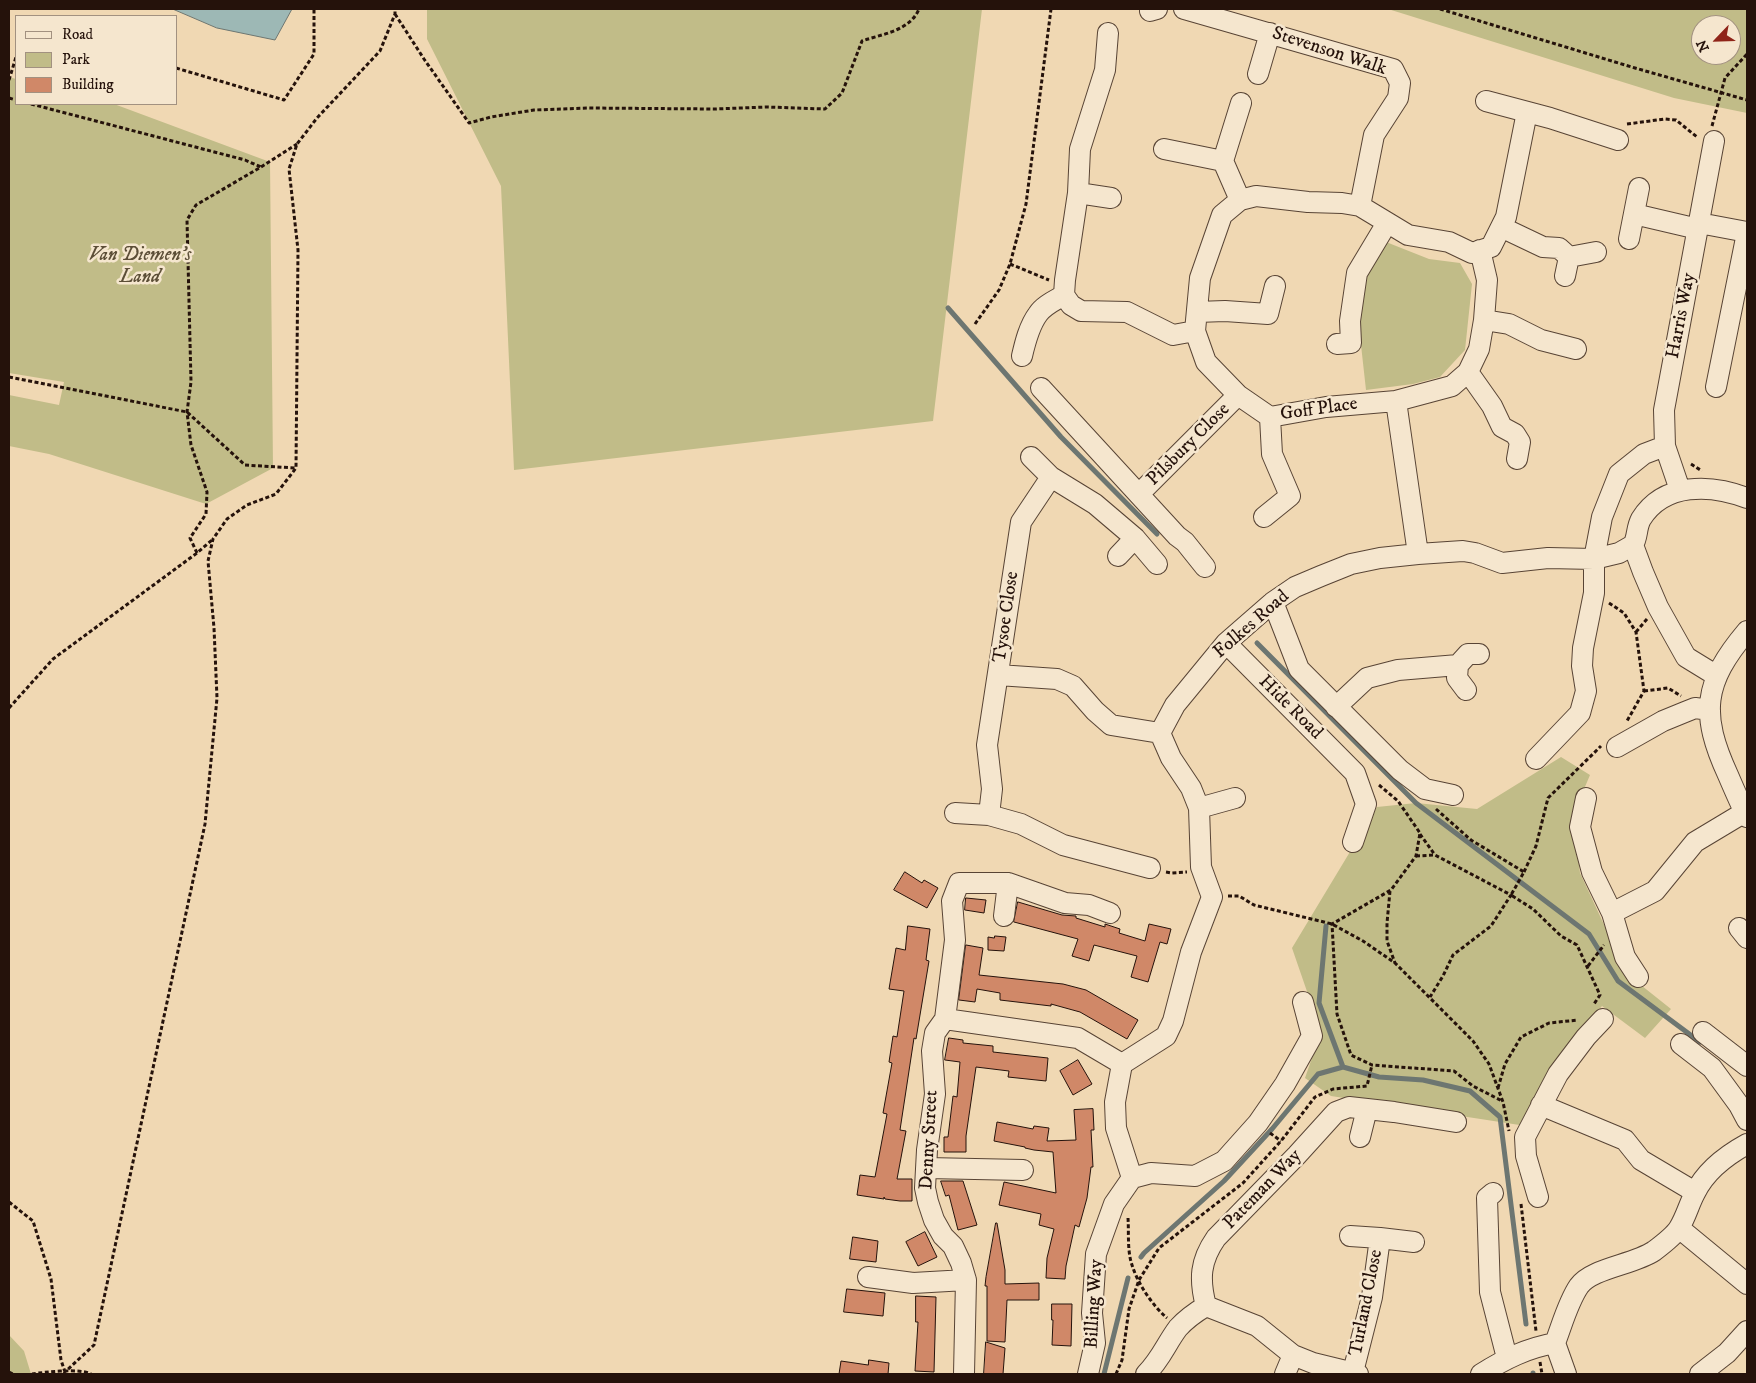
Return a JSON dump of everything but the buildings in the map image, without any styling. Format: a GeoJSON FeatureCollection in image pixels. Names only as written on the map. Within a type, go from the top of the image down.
{"type":"FeatureCollection","features":[{"type":"Feature","properties":{"kind":"street","name":"Stevenson Walk"},"geometry":{"type":"LineString","coordinates":[[1184,9],[1393,69],[1400,83],[1398,98],[1374,135],[1360,206]]}},
{"type":"Feature","properties":{"kind":"street"},"geometry":{"type":"LineString","coordinates":[[1108,33],[1105,70],[1080,149],[1078,193],[1065,291],[1071,305],[1081,311],[1127,312],[1173,335],[1196,322],[1225,311],[1268,314],[1274,286]]}},
{"type":"Feature","properties":{"kind":"street"},"geometry":{"type":"LineString","coordinates":[[1258,74],[1270,33]]}},
{"type":"Feature","properties":{"kind":"street"},"geometry":{"type":"LineString","coordinates":[[1486,102],[1550,118],[1620,131]]}},
{"type":"Feature","properties":{"kind":"street"},"geometry":{"type":"LineString","coordinates":[[1240,200],[1223,160],[1241,103]]}},
{"type":"Feature","properties":{"kind":"street"},"geometry":{"type":"LineString","coordinates":[[1196,322],[1200,278],[1222,215],[1240,200],[1256,196],[1360,206],[1408,235],[1449,242],[1472,253],[1491,247],[1506,217],[1527,112]]}},
{"type":"Feature","properties":{"kind":"street","name":"Harris Way"},"geometry":{"type":"LineString","coordinates":[[1680,490],[1665,446],[1664,410],[1699,226],[1708,140]]}},
{"type":"Feature","properties":{"kind":"street"},"geometry":{"type":"LineString","coordinates":[[1164,149],[1223,160]]}},
{"type":"Feature","properties":{"kind":"street"},"geometry":{"type":"LineString","coordinates":[[1629,239],[1639,188]]}},
{"type":"Feature","properties":{"kind":"street"},"geometry":{"type":"LineString","coordinates":[[1078,193],[1110,198]]}},
{"type":"Feature","properties":{"kind":"street"},"geometry":{"type":"LineString","coordinates":[[1634,214],[1699,226],[1747,232],[1716,387]]}},
{"type":"Feature","properties":{"kind":"street"},"geometry":{"type":"LineString","coordinates":[[1337,344],[1351,343],[1350,321],[1357,274],[1387,223]]}},
{"type":"Feature","properties":{"kind":"street"},"geometry":{"type":"LineString","coordinates":[[1502,227],[1543,247],[1559,248],[1567,267],[1596,252]]}},
{"type":"Feature","properties":{"kind":"street"},"geometry":{"type":"LineString","coordinates":[[1480,250],[1487,280],[1484,320],[1479,349],[1468,372],[1492,406],[1502,427],[1515,434],[1520,442],[1517,459]]}},
{"type":"Feature","properties":{"kind":"street"},"geometry":{"type":"LineString","coordinates":[[1022,356],[1024,344],[1038,313],[1065,291]]}},
{"type":"Feature","properties":{"kind":"street"},"geometry":{"type":"LineString","coordinates":[[1484,320],[1509,324],[1541,340],[1576,349]]}},
{"type":"Feature","properties":{"kind":"street","name":"Goff Place"},"geometry":{"type":"LineString","coordinates":[[1196,322],[1206,362],[1238,395],[1270,417],[1326,407],[1396,401],[1452,386],[1468,372]]}},
{"type":"Feature","properties":{"kind":"street","name":"Pilsbury Close"},"geometry":{"type":"LineString","coordinates":[[1041,388],[1177,536],[1185,542],[1205,568]]}},
{"type":"Feature","properties":{"kind":"street","name":"Pilsbury Close"},"geometry":{"type":"LineString","coordinates":[[1140,494],[1238,395]]}},
{"type":"Feature","properties":{"kind":"street"},"geometry":{"type":"LineString","coordinates":[[1396,401],[1418,554]]}},
{"type":"Feature","properties":{"kind":"street"},"geometry":{"type":"LineString","coordinates":[[1264,517],[1290,496],[1272,454],[1270,417]]}},
{"type":"Feature","properties":{"kind":"street"},"geometry":{"type":"LineString","coordinates":[[1536,759],[1580,713],[1586,691],[1582,666],[1583,648],[1594,593],[1594,559],[1602,517],[1619,474],[1644,454],[1665,446]]}},
{"type":"Feature","properties":{"kind":"street"},"geometry":{"type":"LineString","coordinates":[[1031,457],[1051,477],[1095,504],[1135,538],[1157,564]]}},
{"type":"Feature","properties":{"kind":"street","name":"Tysoe Close"},"geometry":{"type":"LineString","coordinates":[[1051,477],[1021,522],[998,675],[1057,679],[1073,686],[1095,711],[1111,725],[1160,733]]}},
{"type":"Feature","properties":{"kind":"street"},"geometry":{"type":"LineString","coordinates":[[1717,676],[1686,657],[1658,607],[1634,545],[1639,524],[1649,509],[1658,501],[1680,490],[1705,488],[1747,498]]}},
{"type":"Feature","properties":{"kind":"street"},"geometry":{"type":"LineString","coordinates":[[1118,556],[1135,538]]}},
{"type":"Feature","properties":{"kind":"street","name":"Folkes Road"},"geometry":{"type":"LineString","coordinates":[[1160,733],[1175,704],[1226,643],[1273,602],[1295,588],[1351,564],[1380,558],[1463,551],[1475,553],[1502,563],[1548,558],[1594,559],[1620,553],[1634,545]]}},
{"type":"Feature","properties":{"kind":"street"},"geometry":{"type":"LineString","coordinates":[[1273,602],[1299,669],[1400,770],[1425,789],[1453,795]]}},
{"type":"Feature","properties":{"kind":"street"},"geometry":{"type":"LineString","coordinates":[[1609,746],[1663,721],[1702,709],[1717,676],[1733,648],[1747,631]]}},
{"type":"Feature","properties":{"kind":"street","name":"Hide Road"},"geometry":{"type":"LineString","coordinates":[[1226,643],[1355,772]]}},
{"type":"Feature","properties":{"kind":"street"},"geometry":{"type":"LineString","coordinates":[[1466,690],[1457,678],[1458,666],[1468,654],[1480,654]]}},
{"type":"Feature","properties":{"kind":"street"},"geometry":{"type":"LineString","coordinates":[[1336,707],[1367,678],[1398,670],[1458,666]]}},
{"type":"Feature","properties":{"kind":"street"},"geometry":{"type":"LineString","coordinates":[[989,814],[992,789],[987,746],[998,675]]}},
{"type":"Feature","properties":{"kind":"street"},"geometry":{"type":"LineString","coordinates":[[1612,913],[1655,891],[1696,842],[1746,814],[1702,709]]}},
{"type":"Feature","properties":{"kind":"street"},"geometry":{"type":"LineString","coordinates":[[1160,733],[1171,758],[1191,788],[1199,808],[1202,867],[1212,897],[1190,952],[1180,997],[1173,1021],[1166,1036],[1122,1064],[1115,1102],[1116,1128],[1132,1178],[1151,1173],[1195,1176],[1224,1162],[1258,1123],[1285,1084],[1312,1036],[1303,1002]]}},
{"type":"Feature","properties":{"kind":"street"},"geometry":{"type":"LineString","coordinates":[[1353,842],[1366,804],[1355,772]]}},
{"type":"Feature","properties":{"kind":"street"},"geometry":{"type":"LineString","coordinates":[[1199,808],[1235,798]]}},
{"type":"Feature","properties":{"kind":"street"},"geometry":{"type":"LineString","coordinates":[[1586,798],[1580,828],[1592,872],[1612,913],[1625,957],[1638,977]]}},
{"type":"Feature","properties":{"kind":"street"},"geometry":{"type":"LineString","coordinates":[[956,813],[989,814],[1021,824],[1063,845],[1150,868]]}},
{"type":"Feature","properties":{"kind":"street"},"geometry":{"type":"LineString","coordinates":[[1110,913],[1089,905],[1065,903],[1008,883],[959,883],[952,901],[955,940],[945,1019],[1078,1038],[1122,1064]]}},
{"type":"Feature","properties":{"kind":"street"},"geometry":{"type":"LineString","coordinates":[[1004,916],[1008,883]]}},
{"type":"Feature","properties":{"kind":"street"},"geometry":{"type":"LineString","coordinates":[[1530,1200],[1526,1156],[1517,1138],[1541,1105],[1558,1074],[1586,1037],[1592,1016]]}},
{"type":"Feature","properties":{"kind":"street","name":"Denny Street"},"geometry":{"type":"LineString","coordinates":[[945,1019],[935,1033],[932,1050],[935,1094],[927,1150],[925,1188],[934,1220],[943,1236],[953,1246],[966,1280],[964,1374]]}},
{"type":"Feature","properties":{"kind":"street"},"geometry":{"type":"LineString","coordinates":[[1703,1032],[1747,1066]]}},
{"type":"Feature","properties":{"kind":"street"},"geometry":{"type":"LineString","coordinates":[[1681,1044],[1712,1068],[1739,1105],[1747,1120]]}},
{"type":"Feature","properties":{"kind":"street"},"geometry":{"type":"LineString","coordinates":[[1541,1105],[1625,1140],[1641,1160],[1695,1192]]}},
{"type":"Feature","properties":{"kind":"street","name":"Pateman Way"},"geometry":{"type":"LineString","coordinates":[[1206,1306],[1201,1280],[1207,1250],[1216,1238],[1298,1155],[1336,1112],[1349,1106],[1456,1122]]}},
{"type":"Feature","properties":{"kind":"street"},"geometry":{"type":"LineString","coordinates":[[1360,1137],[1367,1109]]}},
{"type":"Feature","properties":{"kind":"street"},"geometry":{"type":"LineString","coordinates":[[1481,1374],[1546,1344],[1579,1286],[1587,1278],[1635,1261],[1653,1251],[1679,1228],[1695,1192],[1716,1166],[1726,1156],[1747,1144]]}},
{"type":"Feature","properties":{"kind":"street"},"geometry":{"type":"LineString","coordinates":[[927,1168],[1023,1170]]}},
{"type":"Feature","properties":{"kind":"street","name":"Billing Way"},"geometry":{"type":"LineString","coordinates":[[1088,1374],[1095,1343],[1092,1313],[1096,1254],[1114,1204],[1132,1178]]}},
{"type":"Feature","properties":{"kind":"street"},"geometry":{"type":"LineString","coordinates":[[1493,1193],[1487,1198],[1490,1292],[1503,1365]]}},
{"type":"Feature","properties":{"kind":"street"},"geometry":{"type":"LineString","coordinates":[[1679,1228],[1747,1284]]}},
{"type":"Feature","properties":{"kind":"street"},"geometry":{"type":"LineString","coordinates":[[1350,1236],[1380,1238]]}},
{"type":"Feature","properties":{"kind":"street","name":"Turland Close"},"geometry":{"type":"LineString","coordinates":[[1355,1373],[1372,1297],[1380,1238],[1414,1242]]}},
{"type":"Feature","properties":{"kind":"street"},"geometry":{"type":"LineString","coordinates":[[868,1277],[913,1283],[966,1280]]}},
{"type":"Feature","properties":{"kind":"street"},"geometry":{"type":"LineString","coordinates":[[1146,1374],[1158,1361],[1179,1328],[1190,1317],[1206,1306],[1257,1326],[1294,1355],[1314,1363],[1355,1373]]}},
{"type":"Feature","properties":{"kind":"street"},"geometry":{"type":"LineString","coordinates":[[1700,1374],[1727,1353],[1747,1331]]}},
{"type":"Feature","properties":{"kind":"street"},"geometry":{"type":"LineString","coordinates":[[1546,1344],[1566,1374]]}},
{"type":"Feature","properties":{"kind":"street"},"geometry":{"type":"LineString","coordinates":[[1285,1374],[1294,1355]]}},
{"type":"Feature","properties":{"kind":"path"},"geometry":{"type":"LineString","coordinates":[[178,69],[284,100],[314,54],[314,9]]}},
{"type":"Feature","properties":{"kind":"path"},"geometry":{"type":"LineString","coordinates":[[394,9],[395,14],[424,59],[469,123],[500,115],[552,109],[714,109],[767,107],[825,109],[842,93],[862,41],[905,27],[917,16],[919,9]]}},
{"type":"Feature","properties":{"kind":"path"},"geometry":{"type":"LineString","coordinates":[[975,324],[999,290],[1010,264],[1026,204],[1051,9]]}},
{"type":"Feature","properties":{"kind":"path"},"geometry":{"type":"LineString","coordinates":[[1440,9],[1747,100]]}},
{"type":"Feature","properties":{"kind":"path"},"geometry":{"type":"LineString","coordinates":[[9,708],[53,659],[197,553],[213,539],[227,519],[247,506],[276,494],[296,468],[298,250],[289,169],[297,144],[317,118],[380,50],[395,14]]}},
{"type":"Feature","properties":{"kind":"path"},"geometry":{"type":"LineString","coordinates":[[1620,131],[1630,124],[1665,119],[1676,120],[1698,137],[1708,140],[1725,78],[1747,54]]}},
{"type":"Feature","properties":{"kind":"path"},"geometry":{"type":"LineString","coordinates":[[9,80],[15,60]]}},
{"type":"Feature","properties":{"kind":"path"},"geometry":{"type":"LineString","coordinates":[[35,105],[245,160],[261,167]]}},
{"type":"Feature","properties":{"kind":"path"},"geometry":{"type":"LineString","coordinates":[[197,553],[190,538],[206,514],[207,492],[190,445],[187,412],[191,382],[187,220],[196,205],[297,144]]}},
{"type":"Feature","properties":{"kind":"path"},"geometry":{"type":"LineString","coordinates":[[1010,264],[1065,291]]}},
{"type":"Feature","properties":{"kind":"path"},"geometry":{"type":"LineString","coordinates":[[9,377],[187,412],[245,465],[296,468]]}},
{"type":"Feature","properties":{"kind":"path"},"geometry":{"type":"LineString","coordinates":[[1686,461],[1701,471],[1709,472]]}},
{"type":"Feature","properties":{"kind":"path"},"geometry":{"type":"LineString","coordinates":[[65,1373],[94,1345],[206,824],[216,698],[214,628],[208,561],[213,539]]}},
{"type":"Feature","properties":{"kind":"path"},"geometry":{"type":"LineString","coordinates":[[1594,593],[1624,613],[1636,632],[1644,692],[1629,719],[1622,726]]}},
{"type":"Feature","properties":{"kind":"path"},"geometry":{"type":"LineString","coordinates":[[1644,692],[1668,688],[1702,709]]}},
{"type":"Feature","properties":{"kind":"path"},"geometry":{"type":"LineString","coordinates":[[1430,997],[1453,955],[1491,926],[1511,895],[1536,846],[1548,798],[1609,746]]}},
{"type":"Feature","properties":{"kind":"path"},"geometry":{"type":"LineString","coordinates":[[1355,772],[1370,778],[1398,801],[1435,855],[1534,909],[1561,936],[1577,945],[1588,966],[1600,995],[1592,1016],[1548,1023],[1521,1037],[1505,1064],[1498,1088]]}},
{"type":"Feature","properties":{"kind":"path"},"geometry":{"type":"LineString","coordinates":[[1425,789],[1438,800],[1434,808],[1471,840],[1523,873]]}},
{"type":"Feature","properties":{"kind":"path"},"geometry":{"type":"LineString","coordinates":[[1332,924],[1390,890],[1416,856],[1420,834]]}},
{"type":"Feature","properties":{"kind":"path"},"geometry":{"type":"LineString","coordinates":[[1416,856],[1435,855]]}},
{"type":"Feature","properties":{"kind":"path"},"geometry":{"type":"LineString","coordinates":[[1150,868],[1172,873],[1189,872],[1202,867]]}},
{"type":"Feature","properties":{"kind":"path"},"geometry":{"type":"LineString","coordinates":[[1390,890],[1386,941],[1395,963]]}},
{"type":"Feature","properties":{"kind":"path"},"geometry":{"type":"LineString","coordinates":[[1212,897],[1240,896],[1254,905],[1332,924],[1363,941],[1395,963],[1473,1042],[1489,1064],[1517,1138]]}},
{"type":"Feature","properties":{"kind":"path"},"geometry":{"type":"LineString","coordinates":[[1332,924],[1337,1014],[1342,1034],[1351,1055],[1372,1065],[1454,1071],[1473,1086],[1503,1102]]}},
{"type":"Feature","properties":{"kind":"path"},"geometry":{"type":"LineString","coordinates":[[1588,966],[1603,946]]}},
{"type":"Feature","properties":{"kind":"path"},"geometry":{"type":"LineString","coordinates":[[1368,1086],[1372,1065]]}},
{"type":"Feature","properties":{"kind":"path"},"geometry":{"type":"LineString","coordinates":[[1274,1136],[1281,1141]]}},
{"type":"Feature","properties":{"kind":"path"},"geometry":{"type":"LineString","coordinates":[[1530,1200],[1546,1344],[1542,1374]]}},
{"type":"Feature","properties":{"kind":"path"},"geometry":{"type":"LineString","coordinates":[[9,1202],[33,1220],[51,1279],[61,1360],[65,1373]]}},
{"type":"Feature","properties":{"kind":"path"},"geometry":{"type":"LineString","coordinates":[[1128,1216],[1129,1250],[1132,1265],[1156,1308],[1179,1328]]}},
{"type":"Feature","properties":{"kind":"path"},"geometry":{"type":"LineString","coordinates":[[9,1372],[13,1374]]}},
{"type":"Feature","properties":{"kind":"path"},"geometry":{"type":"LineString","coordinates":[[32,1374],[87,1372],[91,1374]]}},
{"type":"Feature","properties":{"kind":"green space"},"geometry":{"type":"Polygon","coordinates":[[[427,9],[982,9],[933,421],[514,470],[501,186],[427,39],[427,9]]]}},
{"type":"Feature","properties":{"kind":"green space"},"geometry":{"type":"Polygon","coordinates":[[[1388,9],[1747,9],[1747,113],[1674,98],[1388,9]]]}},
{"type":"Feature","properties":{"kind":"green space","name":"Van Diemen's Land"},"geometry":{"type":"Polygon","coordinates":[[[9,77],[15,79],[15,105],[117,105],[270,162],[273,468],[206,504],[49,454],[9,446],[9,395],[59,405],[64,382],[9,373],[9,77]]]}},
{"type":"Feature","properties":{"kind":"green space"},"geometry":{"type":"Polygon","coordinates":[[[1381,240],[1429,259],[1460,263],[1472,284],[1465,350],[1440,377],[1413,384],[1366,390],[1359,327],[1365,283],[1381,240]]]}},
{"type":"Feature","properties":{"kind":"green space"},"geometry":{"type":"Polygon","coordinates":[[[1561,757],[1590,775],[1573,815],[1580,873],[1627,974],[1671,1009],[1645,1038],[1602,1006],[1574,1040],[1526,1126],[1331,1096],[1305,1078],[1321,1032],[1292,948],[1377,807],[1416,803],[1477,809],[1561,757]]]}},
{"type":"Feature","properties":{"kind":"green space"},"geometry":{"type":"Polygon","coordinates":[[[9,1335],[24,1351],[31,1374],[9,1374],[9,1335]]]}},
{"type":"Feature","properties":{"kind":"water"},"geometry":{"type":"Polygon","coordinates":[[[173,9],[292,9],[275,40],[217,28],[173,9]]]}},
{"type":"Feature","properties":{"kind":"waterway"},"geometry":{"type":"LineString","coordinates":[[948,308],[1061,437],[1157,534]]}},
{"type":"Feature","properties":{"kind":"waterway"},"geometry":{"type":"LineString","coordinates":[[1257,643],[1416,803],[1589,934],[1618,981],[1700,1042]]}},
{"type":"Feature","properties":{"kind":"waterway"},"geometry":{"type":"LineString","coordinates":[[1141,1257],[1224,1181],[1272,1129],[1318,1074],[1343,1067],[1319,1003],[1326,926]]}},
{"type":"Feature","properties":{"kind":"waterway"},"geometry":{"type":"LineString","coordinates":[[1343,1067],[1379,1077],[1423,1080],[1470,1091],[1500,1117],[1526,1324]]}},
{"type":"Feature","properties":{"kind":"waterway"},"geometry":{"type":"LineString","coordinates":[[1104,1374],[1128,1278]]}}]}
